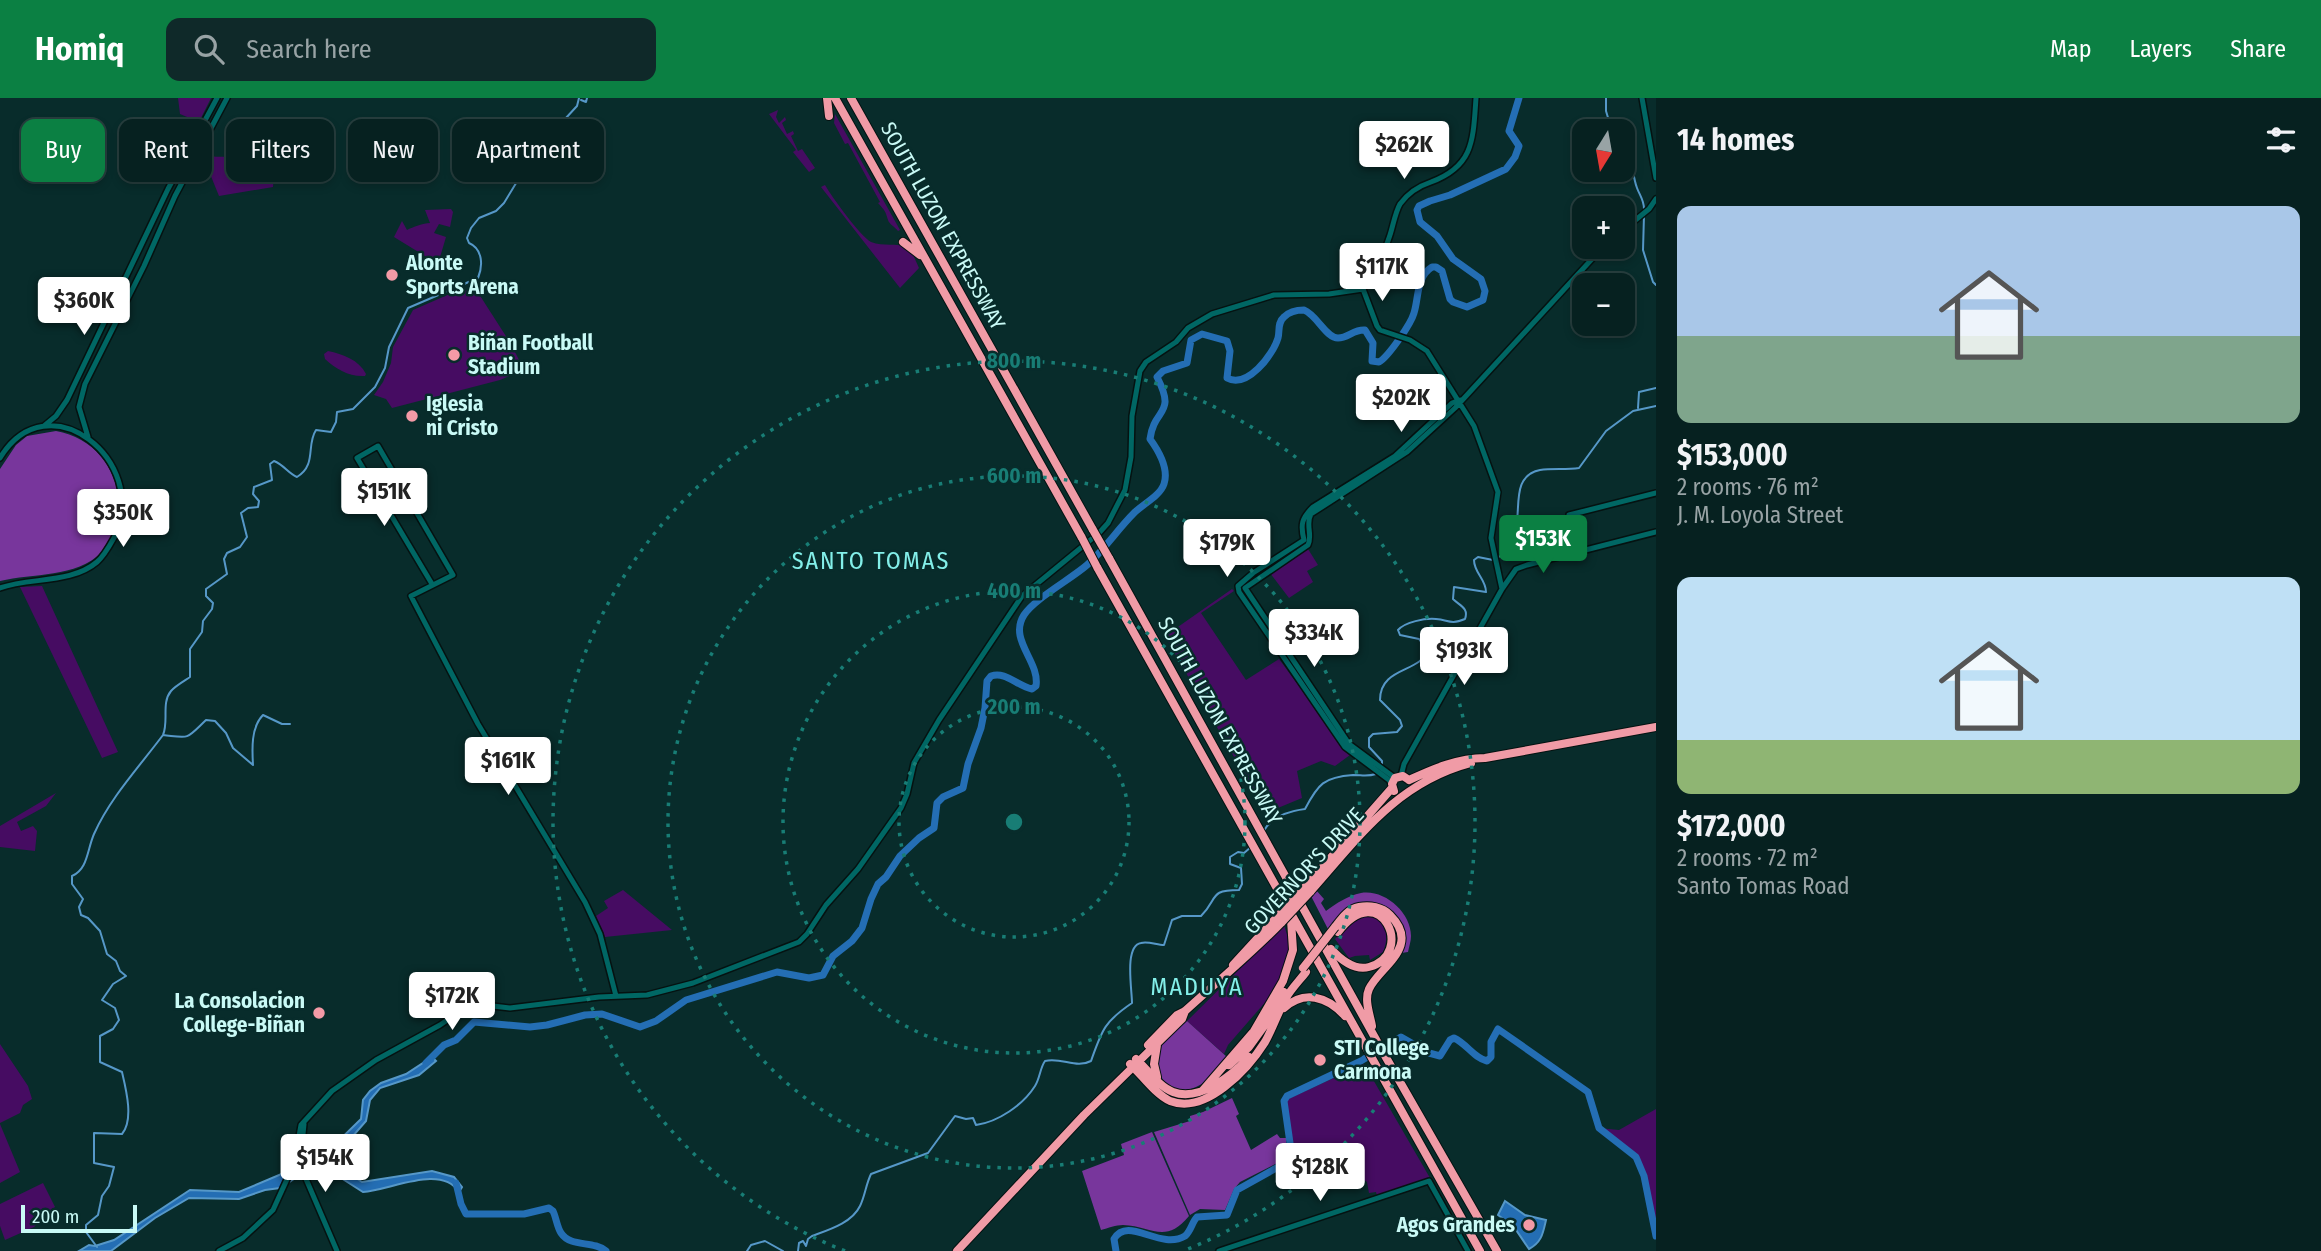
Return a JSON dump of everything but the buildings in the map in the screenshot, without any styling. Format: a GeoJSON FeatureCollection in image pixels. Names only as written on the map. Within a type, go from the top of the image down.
{"type":"FeatureCollection","features":[{"type":"Feature","properties":{"kind":"highway"},"geometry":{"type":"LineString","coordinates":[[827,98],[829,116]]}},
{"type":"Feature","properties":{"kind":"highway","name":"SOUTH LUZON EXPRESSWAY"},"geometry":{"type":"LineString","coordinates":[[835,98],[1480,1251]]}},
{"type":"Feature","properties":{"kind":"highway","name":"SOUTH LUZON EXPRESSWAY"},"geometry":{"type":"LineString","coordinates":[[851,98],[1384,1054],[1497,1251]]}},
{"type":"Feature","properties":{"kind":"highway"},"geometry":{"type":"LineString","coordinates":[[903,242],[928,264]]}},
{"type":"Feature","properties":{"kind":"highway","name":"GOVERNOR'S DRIVE"},"geometry":{"type":"LineString","coordinates":[[957,1251],[1084,1115],[1121,1080],[1177,1015],[1185,1011],[1227,972],[1391,803],[1439,774],[1485,758],[1656,727]]}},
{"type":"Feature","properties":{"kind":"highway","name":"GOVERNOR'S DRIVE"},"geometry":{"type":"LineString","coordinates":[[1308,889],[1395,780],[1454,762],[1485,758]]}},
{"type":"Feature","properties":{"kind":"highway"},"geometry":{"type":"LineString","coordinates":[[1395,780],[1398,794],[1407,792]]}},
{"type":"Feature","properties":{"kind":"highway"},"geometry":{"type":"LineString","coordinates":[[1395,780],[1407,792]]}},
{"type":"Feature","properties":{"kind":"highway"},"geometry":{"type":"LineString","coordinates":[[1135,1063],[1174,1093],[1186,1094],[1203,1090],[1224,1079],[1244,1062],[1261,1040],[1281,996],[1351,910],[1368,906],[1387,912],[1398,929],[1400,942],[1397,954],[1368,991],[1367,1002],[1374,1036]]}},
{"type":"Feature","properties":{"kind":"highway"},"geometry":{"type":"LineString","coordinates":[[1317,932],[1337,956],[1356,967],[1376,965],[1385,958],[1390,948],[1392,937],[1388,924],[1375,913],[1354,915],[1336,929]]}},
{"type":"Feature","properties":{"kind":"highway"},"geometry":{"type":"LineString","coordinates":[[1203,1090],[1254,1031],[1287,972],[1294,942],[1290,914]]}},
{"type":"Feature","properties":{"kind":"highway"},"geometry":{"type":"LineString","coordinates":[[1135,1063],[1148,1082],[1165,1098],[1178,1103],[1188,1103],[1207,1098],[1238,1076],[1263,1044],[1285,999],[1304,970]]}},
{"type":"Feature","properties":{"kind":"highway"},"geometry":{"type":"LineString","coordinates":[[1281,1010],[1298,998],[1314,997],[1334,1005],[1354,1025]]}},
{"type":"Feature","properties":{"kind":"highway","name":"GOVERNOR'S DRIVE"},"geometry":{"type":"LineString","coordinates":[[1084,1115],[1090,1105],[1182,1019],[1185,1011]]}},
{"type":"Feature","properties":{"kind":"highway"},"geometry":{"type":"LineString","coordinates":[[1218,1072],[1241,1057],[1270,1018]]}},
{"type":"Feature","properties":{"kind":"highway"},"geometry":{"type":"LineString","coordinates":[[1157,1043],[1154,1068],[1160,1082]]}},
{"type":"Feature","properties":{"kind":"highway"},"geometry":{"type":"LineString","coordinates":[[1121,1080],[1132,1077],[1148,1082]]}},
{"type":"Feature","properties":{"kind":"main road"},"geometry":{"type":"LineString","coordinates":[[44,426],[56,416],[67,400],[168,190],[218,98]]}},
{"type":"Feature","properties":{"kind":"main road"},"geometry":{"type":"LineString","coordinates":[[88,438],[80,416],[80,402],[85,384],[144,266],[175,196],[227,98]]}},
{"type":"Feature","properties":{"kind":"main road"},"geometry":{"type":"LineString","coordinates":[[1363,289],[1380,261],[1400,204],[1417,188],[1452,173],[1466,157],[1476,98]]}},
{"type":"Feature","properties":{"kind":"main road"},"geometry":{"type":"LineString","coordinates":[[1642,98],[1656,178]]}},
{"type":"Feature","properties":{"kind":"main road"},"geometry":{"type":"LineString","coordinates":[[1635,220],[1656,199]]}},
{"type":"Feature","properties":{"kind":"main road"},"geometry":{"type":"LineString","coordinates":[[1592,259],[1494,367],[1460,400],[1452,403],[1395,456],[1314,507],[1301,524],[1304,540],[1240,583],[1239,592],[1277,642],[1345,747],[1395,780],[1503,589],[1517,569],[1656,532]]}},
{"type":"Feature","properties":{"kind":"main road"},"geometry":{"type":"LineString","coordinates":[[1363,289],[1380,330],[1400,336],[1427,351],[1474,426],[1497,492],[1492,532],[1503,589]]}},
{"type":"Feature","properties":{"kind":"main road"},"geometry":{"type":"LineString","coordinates":[[219,1251],[243,1238],[269,1215],[294,1164],[298,1135],[304,1121],[338,1086],[468,1006],[476,1004],[510,1008],[647,995],[693,982],[752,958],[789,948],[807,934],[826,905],[858,869],[901,808],[914,763],[939,719],[1022,596],[1100,533],[1108,523],[1127,483],[1132,416],[1140,370],[1146,362],[1176,342],[1188,328],[1217,312],[1274,296],[1363,289]]}},
{"type":"Feature","properties":{"kind":"main road"},"geometry":{"type":"LineString","coordinates":[[67,400],[73,398],[80,402]]}},
{"type":"Feature","properties":{"kind":"main road"},"geometry":{"type":"LineString","coordinates":[[0,458],[17,436],[32,428],[44,426],[71,430],[88,438],[106,455],[121,488],[122,511],[109,548],[96,563],[66,576],[23,580],[0,588]]}},
{"type":"Feature","properties":{"kind":"main road"},"geometry":{"type":"LineString","coordinates":[[432,584],[357,458],[378,446],[453,575],[411,596],[478,723],[585,902],[600,934],[616,996]]}},
{"type":"Feature","properties":{"kind":"main road"},"geometry":{"type":"LineString","coordinates":[[1577,553],[1569,515],[1656,493]]}},
{"type":"Feature","properties":{"kind":"main road"},"geometry":{"type":"LineString","coordinates":[[304,1121],[300,1165],[337,1251]]}},
{"type":"Feature","properties":{"kind":"main road"},"geometry":{"type":"LineString","coordinates":[[1219,1251],[1429,1181],[1468,1251]]}},
{"type":"Feature","properties":{"kind":"shaded area"},"geometry":{"type":"Polygon","coordinates":[[[178,98],[211,98],[200,119],[180,114],[178,98]]]}},
{"type":"Feature","properties":{"kind":"shaded area"},"geometry":{"type":"Polygon","coordinates":[[[778,110],[776,117],[779,123],[785,117],[786,120],[782,123],[787,134],[793,131],[791,136],[798,151],[802,149],[815,168],[809,172],[769,114],[778,110]]]}},
{"type":"Feature","properties":{"kind":"shaded area"},"geometry":{"type":"Polygon","coordinates":[[[835,114],[900,230],[890,223],[878,203],[880,202],[848,143],[845,144],[834,123],[835,114]]]}},
{"type":"Feature","properties":{"kind":"shaded area"},"geometry":{"type":"Polygon","coordinates":[[[212,156],[226,156],[226,182],[273,182],[273,187],[219,196],[212,179],[212,156]]]}},
{"type":"Feature","properties":{"kind":"shaded area"},"geometry":{"type":"Polygon","coordinates":[[[825,185],[853,224],[871,242],[910,248],[919,268],[900,288],[821,187],[825,185]]]}},
{"type":"Feature","properties":{"kind":"shaded area"},"geometry":{"type":"Polygon","coordinates":[[[451,209],[453,212],[450,227],[439,224],[434,233],[446,237],[438,264],[394,237],[402,221],[407,230],[430,223],[425,210],[451,209]]]}},
{"type":"Feature","properties":{"kind":"shaded area","name":"Biñan Football Stadium"},"geometry":{"type":"Polygon","coordinates":[[[459,290],[477,291],[511,344],[524,370],[500,380],[392,408],[386,399],[374,395],[383,382],[391,363],[393,347],[413,310],[459,290]]]}},
{"type":"Feature","properties":{"kind":"shaded area"},"geometry":{"type":"Polygon","coordinates":[[[328,351],[355,361],[363,369],[365,376],[348,374],[334,366],[325,359],[324,354],[328,351]]]}},
{"type":"Feature","properties":{"kind":"shaded area"},"geometry":{"type":"Polygon","coordinates":[[[56,431],[85,442],[106,464],[117,491],[118,507],[114,530],[102,552],[80,566],[0,581],[0,469],[16,445],[27,436],[56,431]]]}},
{"type":"Feature","properties":{"kind":"shaded area"},"geometry":{"type":"Polygon","coordinates":[[[1308,549],[1318,565],[1307,571],[1313,582],[1289,598],[1270,573],[1308,549]]]}},
{"type":"Feature","properties":{"kind":"shaded area"},"geometry":{"type":"Polygon","coordinates":[[[42,586],[118,752],[102,758],[20,587],[42,586]]]}},
{"type":"Feature","properties":{"kind":"shaded area"},"geometry":{"type":"Polygon","coordinates":[[[1232,589],[1234,591],[1201,613],[1246,680],[1279,659],[1350,755],[1335,766],[1321,761],[1297,771],[1302,798],[1266,813],[1165,636],[1232,589]]]}},
{"type":"Feature","properties":{"kind":"shaded area"},"geometry":{"type":"Polygon","coordinates":[[[56,793],[46,806],[17,822],[21,831],[33,826],[37,831],[35,851],[0,847],[0,826],[56,793]]]}},
{"type":"Feature","properties":{"kind":"shaded area"},"geometry":{"type":"Polygon","coordinates":[[[623,890],[672,930],[605,937],[596,916],[608,908],[604,901],[623,890]]]}},
{"type":"Feature","properties":{"kind":"shaded area"},"geometry":{"type":"Polygon","coordinates":[[[1316,890],[1324,899],[1321,903],[1326,911],[1361,893],[1379,895],[1395,904],[1410,927],[1408,952],[1401,953],[1400,924],[1362,903],[1329,931],[1311,896],[1316,890]]]}},
{"type":"Feature","properties":{"kind":"shaded area"},"geometry":{"type":"Polygon","coordinates":[[[1356,918],[1377,918],[1386,930],[1383,952],[1370,960],[1369,955],[1349,958],[1335,939],[1356,918]]]}},
{"type":"Feature","properties":{"kind":"shaded area"},"geometry":{"type":"Polygon","coordinates":[[[1284,925],[1290,944],[1286,967],[1268,999],[1228,1045],[1224,1054],[1187,1021],[1284,925]]]}},
{"type":"Feature","properties":{"kind":"shaded area"},"geometry":{"type":"Polygon","coordinates":[[[1187,1021],[1227,1057],[1205,1081],[1187,1090],[1171,1087],[1164,1081],[1158,1066],[1158,1057],[1165,1041],[1187,1021]]]}},
{"type":"Feature","properties":{"kind":"shaded area"},"geometry":{"type":"Polygon","coordinates":[[[0,1044],[28,1086],[32,1099],[23,1105],[20,1113],[0,1123],[0,1044]]]}},
{"type":"Feature","properties":{"kind":"shaded area"},"geometry":{"type":"Polygon","coordinates":[[[1364,1064],[1430,1178],[1377,1196],[1376,1192],[1369,1193],[1367,1182],[1363,1179],[1329,1176],[1328,1169],[1337,1157],[1336,1147],[1293,1153],[1286,1106],[1286,1100],[1364,1064]]]}},
{"type":"Feature","properties":{"kind":"shaded area"},"geometry":{"type":"Polygon","coordinates":[[[1232,1098],[1239,1114],[1236,1116],[1251,1150],[1277,1134],[1280,1138],[1286,1138],[1287,1158],[1240,1182],[1225,1210],[1200,1209],[1190,1215],[1154,1132],[1190,1121],[1190,1116],[1232,1098]]]}},
{"type":"Feature","properties":{"kind":"shaded area"},"geometry":{"type":"Polygon","coordinates":[[[1656,1109],[1656,1236],[1648,1190],[1636,1157],[1599,1128],[1619,1130],[1656,1109]]]}},
{"type":"Feature","properties":{"kind":"shaded area"},"geometry":{"type":"Polygon","coordinates":[[[0,1124],[20,1172],[0,1183],[0,1124]]]}},
{"type":"Feature","properties":{"kind":"shaded area"},"geometry":{"type":"Polygon","coordinates":[[[1152,1132],[1189,1216],[1173,1230],[1165,1232],[1123,1225],[1101,1230],[1082,1171],[1124,1155],[1121,1144],[1152,1132]]]}},
{"type":"Feature","properties":{"kind":"shaded area"},"geometry":{"type":"Polygon","coordinates":[[[43,1183],[55,1207],[34,1227],[5,1240],[0,1226],[0,1204],[43,1183]]]}},
{"type":"Feature","properties":{"kind":"water"},"geometry":{"type":"Polygon","coordinates":[[[432,1057],[436,1061],[419,1075],[380,1088],[370,1100],[366,1121],[331,1161],[362,1182],[432,1171],[454,1177],[462,1187],[459,1192],[451,1184],[428,1179],[363,1192],[327,1169],[297,1177],[280,1188],[239,1199],[189,1198],[155,1218],[111,1251],[79,1251],[89,1245],[95,1246],[114,1240],[190,1190],[239,1192],[298,1167],[317,1162],[361,1119],[363,1100],[370,1091],[381,1083],[406,1074],[432,1057]]]}},
{"type":"Feature","properties":{"kind":"water","name":"Agos Grandes"},"geometry":{"type":"Polygon","coordinates":[[[1505,1201],[1525,1215],[1546,1220],[1539,1240],[1529,1249],[1514,1227],[1498,1215],[1505,1201]]]}},
{"type":"Feature","properties":{"kind":"waterway"},"geometry":{"type":"LineString","coordinates":[[97,1247],[86,1232],[86,1225],[98,1215],[102,1196],[109,1186],[114,1167],[94,1163],[94,1133],[122,1134],[128,1121],[127,1095],[122,1072],[100,1062],[100,1036],[113,1029],[119,1020],[115,1008],[102,1000],[113,984],[126,976],[120,971],[116,961],[107,954],[100,931],[88,918],[81,915],[79,907],[83,899],[72,884],[72,876],[84,864],[94,834],[108,808],[163,735],[168,696],[175,687],[190,677],[190,649],[202,632],[203,621],[212,609],[213,603],[206,596],[206,589],[227,574],[224,559],[227,553],[240,547],[247,537],[241,513],[248,508],[258,507],[259,501],[253,494],[254,487],[272,480],[270,464],[274,461],[297,477],[303,472],[309,461],[316,430],[331,432],[337,412],[353,409],[375,387],[385,368],[389,347],[408,308],[478,278],[481,258],[467,238],[471,228],[479,218],[496,211],[504,203],[521,175],[530,167],[530,155],[542,155],[558,161],[563,158],[569,143],[565,119],[577,106],[579,98]]}},
{"type":"Feature","properties":{"kind":"waterway"},"geometry":{"type":"LineString","coordinates":[[581,100],[586,102],[587,98]]}},
{"type":"Feature","properties":{"kind":"waterway"},"geometry":{"type":"LineString","coordinates":[[426,1063],[474,1022],[530,1027],[602,1014],[640,1027],[656,1021],[686,1000],[777,972],[809,978],[823,975],[833,956],[852,941],[862,928],[878,884],[900,856],[934,828],[937,803],[943,797],[963,788],[968,764],[981,728],[987,681],[996,675],[1007,677],[1032,689],[1036,686],[1034,668],[1020,633],[1024,615],[1036,602],[1087,565],[1134,513],[1162,488],[1164,466],[1150,439],[1152,429],[1165,405],[1163,390],[1157,377],[1163,371],[1187,363],[1191,340],[1202,334],[1227,341],[1230,351],[1227,378],[1243,379],[1251,375],[1271,353],[1282,319],[1301,310],[1313,316],[1334,337],[1342,338],[1365,330],[1373,343],[1372,361],[1379,362],[1409,325],[1423,276],[1432,267],[1442,271],[1453,302],[1467,307],[1483,300],[1485,291],[1481,279],[1453,259],[1437,236],[1420,222],[1417,210],[1419,206],[1506,169],[1519,146],[1509,131],[1519,98]]}},
{"type":"Feature","properties":{"kind":"waterway"},"geometry":{"type":"LineString","coordinates":[[1606,98],[1608,119]]}},
{"type":"Feature","properties":{"kind":"waterway"},"geometry":{"type":"LineString","coordinates":[[1635,182],[1644,209]]}},
{"type":"Feature","properties":{"kind":"waterway"},"geometry":{"type":"LineString","coordinates":[[1644,215],[1643,250],[1656,285]]}},
{"type":"Feature","properties":{"kind":"waterway"},"geometry":{"type":"LineString","coordinates":[[1638,408],[1639,392],[1656,388]]}},
{"type":"Feature","properties":{"kind":"waterway"},"geometry":{"type":"LineString","coordinates":[[1498,557],[1515,531],[1519,495],[1524,479],[1540,470],[1579,468],[1606,431],[1633,411],[1656,406]]}},
{"type":"Feature","properties":{"kind":"waterway"},"geometry":{"type":"LineString","coordinates":[[1382,767],[1382,761],[1369,747],[1369,738],[1373,734],[1397,732],[1402,726],[1400,720],[1380,700],[1382,689],[1394,675],[1418,663],[1427,650],[1419,639],[1400,635],[1398,630],[1421,620],[1453,622],[1465,619],[1465,610],[1453,599],[1454,587],[1486,592],[1474,560],[1478,557],[1493,560]]}},
{"type":"Feature","properties":{"kind":"waterway"},"geometry":{"type":"LineString","coordinates":[[163,735],[187,736],[206,720],[215,721],[226,733],[233,748],[253,765],[254,732],[263,715],[282,724],[290,724]]}},
{"type":"Feature","properties":{"kind":"waterway"},"geometry":{"type":"LineString","coordinates":[[1263,832],[1271,822],[1281,816],[1305,809],[1314,793],[1328,780],[1343,776],[1376,774]]}},
{"type":"Feature","properties":{"kind":"waterway"},"geometry":{"type":"LineString","coordinates":[[798,1251],[799,1243],[803,1241],[806,1246],[812,1236],[839,1225],[856,1212],[871,1174],[928,1153],[955,1116],[973,1118],[976,1125],[993,1120],[1024,1100],[1037,1083],[1045,1061],[1080,1064],[1091,1061],[1105,1028],[1132,1003],[1131,960],[1136,946],[1141,943],[1164,945],[1172,920],[1182,916],[1201,916],[1218,893],[1239,890],[1242,884],[1241,868],[1230,864],[1230,857],[1238,852],[1244,853],[1251,847]]}},
{"type":"Feature","properties":{"kind":"waterway"},"geometry":{"type":"LineString","coordinates":[[1116,1251],[1114,1239],[1120,1233],[1136,1231],[1175,1239],[1185,1236],[1197,1217],[1227,1215],[1237,1190],[1289,1161],[1291,1150],[1284,1101],[1287,1096],[1359,1062],[1401,1037],[1429,1053],[1440,1056],[1454,1038],[1487,1061],[1491,1057],[1491,1042],[1498,1029],[1588,1092],[1599,1128],[1636,1157],[1644,1176],[1656,1236]]}},
{"type":"Feature","properties":{"kind":"waterway"},"geometry":{"type":"LineString","coordinates":[[456,1183],[466,1214],[524,1214],[549,1208],[553,1211],[565,1238],[606,1251]]}},
{"type":"Feature","properties":{"kind":"waterway"},"geometry":{"type":"LineString","coordinates":[[747,1251],[751,1245],[765,1241],[783,1251]]}},
{"type":"Feature","properties":{"kind":"place","name":"Alonte Sports Arena"},"geometry":{"type":"Point","coordinates":[392,275]}},
{"type":"Feature","properties":{"kind":"place","name":"Biñan Football Stadium"},"geometry":{"type":"Point","coordinates":[454,355]}},
{"type":"Feature","properties":{"kind":"place","name":"Iglesia ni Cristo"},"geometry":{"type":"Point","coordinates":[412,416]}},
{"type":"Feature","properties":{"kind":"place","name":"La Consolacion College-Biñan"},"geometry":{"type":"Point","coordinates":[319,1013]}},
{"type":"Feature","properties":{"kind":"place","name":"STI College Carmona"},"geometry":{"type":"Point","coordinates":[1320,1060]}},
{"type":"Feature","properties":{"kind":"place","name":"Agos Grandes"},"geometry":{"type":"Point","coordinates":[1529,1225]}},
{"type":"Feature","properties":{"kind":"district","name":"SANTO TOMAS"},"geometry":{"type":"Point","coordinates":[871,561]}},
{"type":"Feature","properties":{"kind":"district","name":"MADUYA"},"geometry":{"type":"Point","coordinates":[1197,987]}}]}
